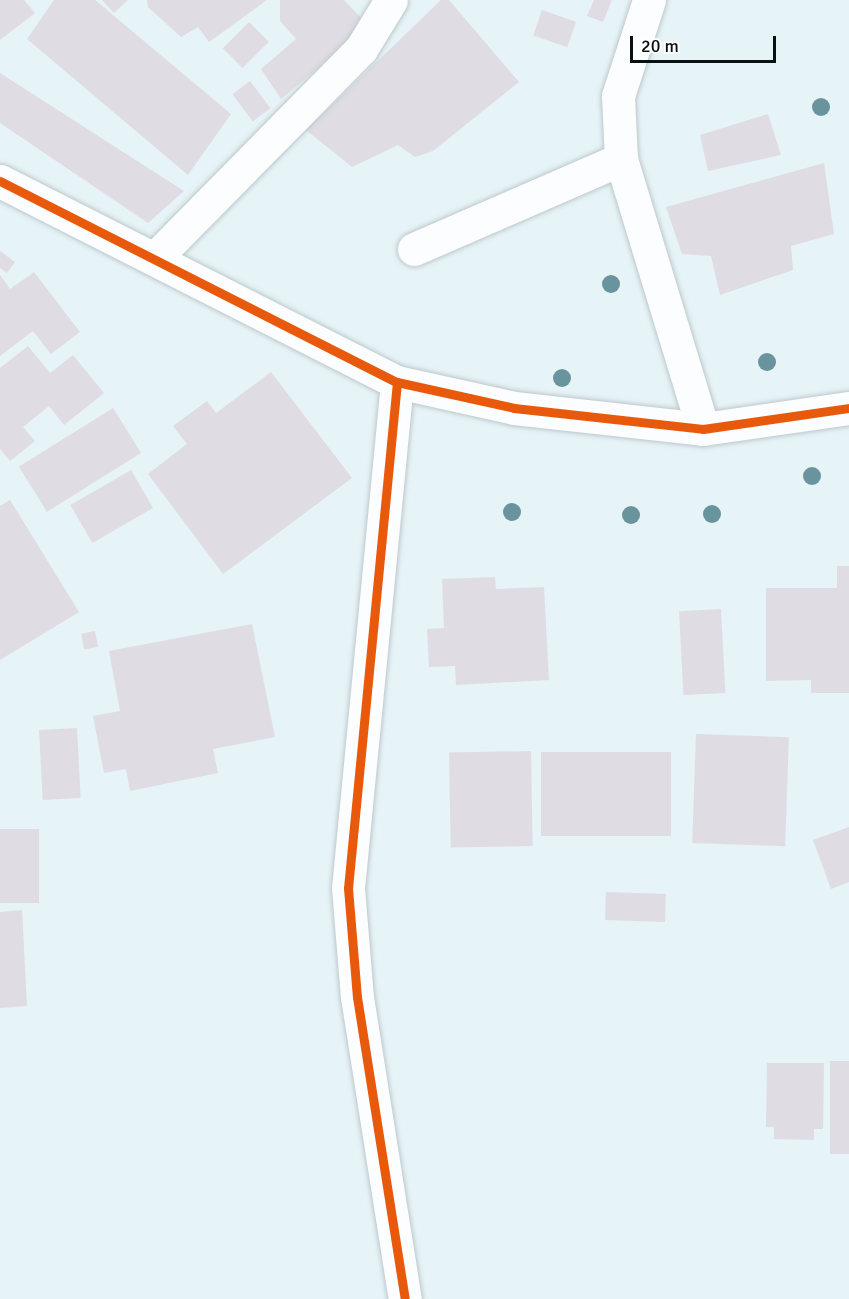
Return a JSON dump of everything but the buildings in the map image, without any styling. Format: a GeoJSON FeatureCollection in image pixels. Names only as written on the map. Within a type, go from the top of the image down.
{"type":"FeatureCollection","features":[{"type":"Feature","properties":{"kind":"street"},"geometry":{"type":"LineString","coordinates":[[154,259],[361,49],[392,0]]}},
{"type":"Feature","properties":{"kind":"street"},"geometry":{"type":"LineString","coordinates":[[649,0],[618,96],[621,159],[704,429]]}},
{"type":"Feature","properties":{"kind":"street"},"geometry":{"type":"LineString","coordinates":[[414,249],[621,159]]}},
{"type":"Feature","properties":{"kind":"street"},"geometry":{"type":"LineString","coordinates":[[0,181],[397,382],[514,408],[704,429],[849,408]]}},
{"type":"Feature","properties":{"kind":"street"},"geometry":{"type":"LineString","coordinates":[[397,382],[348,888],[357,997],[405,1299]]}},
{"type":"Feature","properties":{"kind":"cycle path"},"geometry":{"type":"LineString","coordinates":[[0,181],[397,382],[514,408],[703,429],[849,408]]}},
{"type":"Feature","properties":{"kind":"cycle path"},"geometry":{"type":"LineString","coordinates":[[397,382],[348,888],[357,997],[405,1299]]}}]}
